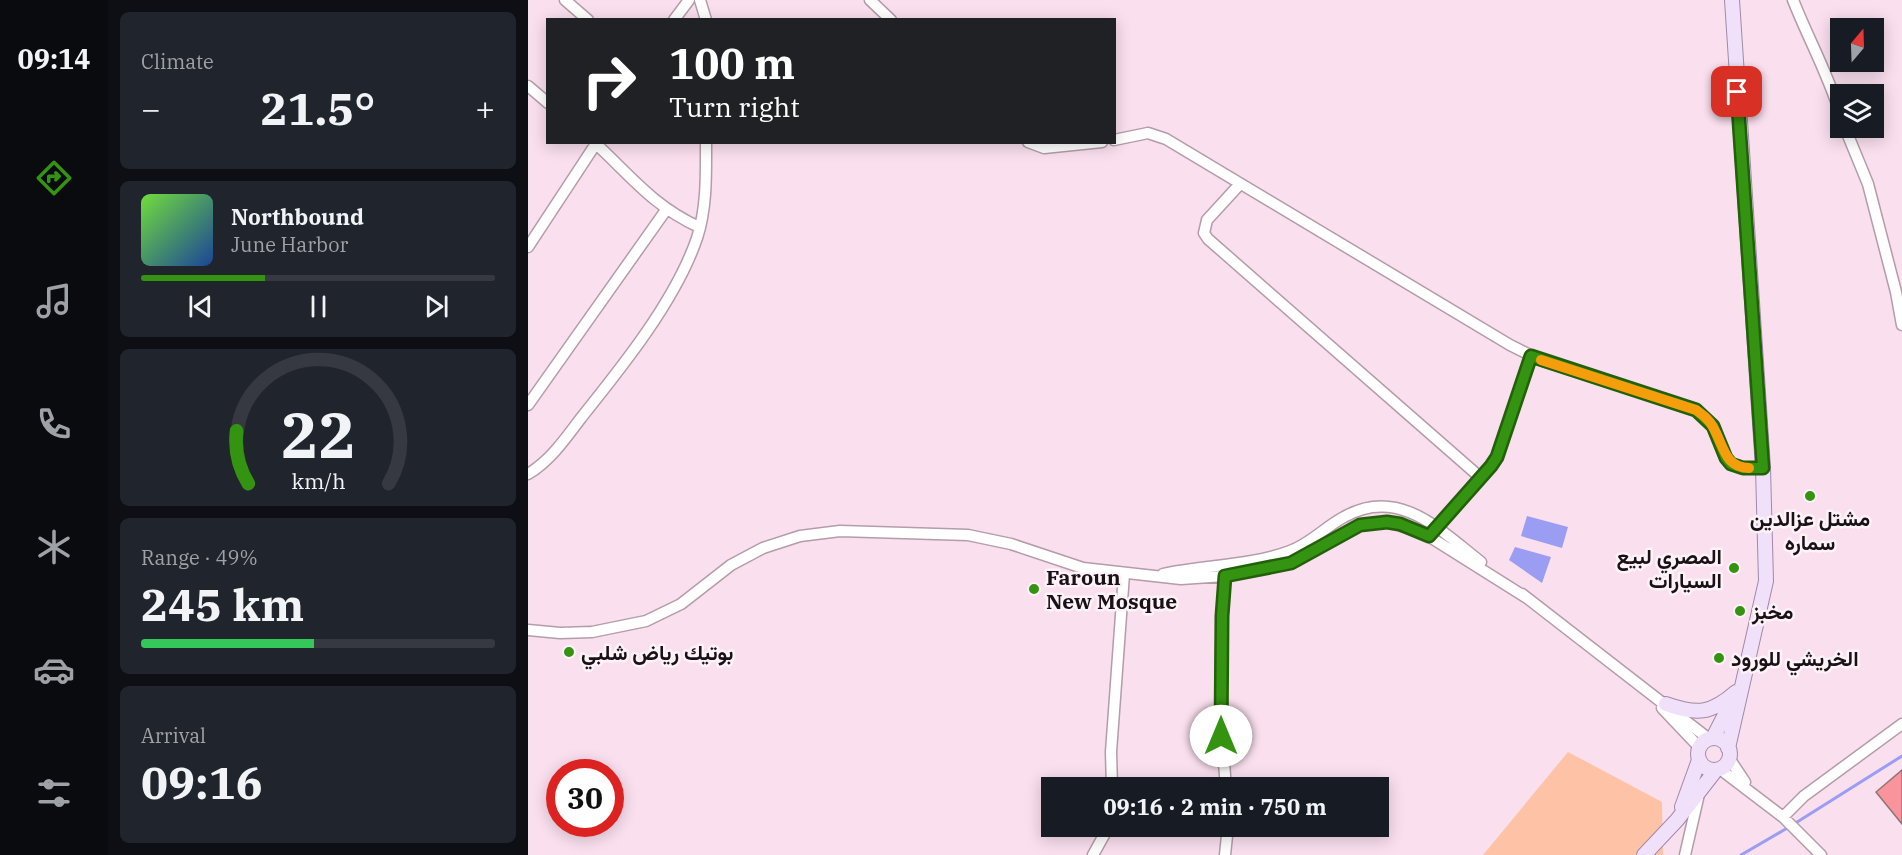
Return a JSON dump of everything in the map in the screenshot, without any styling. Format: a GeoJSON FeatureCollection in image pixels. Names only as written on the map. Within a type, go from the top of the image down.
{"type":"FeatureCollection","features":[{"type":"Feature","properties":{"kind":"main road"},"geometry":{"type":"LineString","coordinates":[[1644,855],[1699,794],[1723,761],[1766,581],[1763,468],[1732,0]]}},
{"type":"Feature","properties":{"kind":"main road"},"geometry":{"type":"LineString","coordinates":[[1677,820],[1705,746],[1743,678]]}},
{"type":"Feature","properties":{"kind":"main road"},"geometry":{"type":"LineString","coordinates":[[1666,704],[1683,710],[1704,711],[1722,705],[1736,692]]}},
{"type":"Feature","properties":{"kind":"main road"},"geometry":{"type":"LineString","coordinates":[[1705,746],[1721,740],[1723,761]]}},
{"type":"Feature","properties":{"kind":"main road"},"geometry":{"type":"LineString","coordinates":[[1705,746],[1708,769],[1723,761]]}},
{"type":"Feature","properties":{"kind":"street"},"geometry":{"type":"LineString","coordinates":[[565,0],[586,18]]}},
{"type":"Feature","properties":{"kind":"street"},"geometry":{"type":"LineString","coordinates":[[676,18],[689,0]]}},
{"type":"Feature","properties":{"kind":"street"},"geometry":{"type":"LineString","coordinates":[[700,0],[705,18]]}},
{"type":"Feature","properties":{"kind":"street"},"geometry":{"type":"LineString","coordinates":[[870,0],[889,18]]}},
{"type":"Feature","properties":{"kind":"street"},"geometry":{"type":"LineString","coordinates":[[1793,0],[1806,33],[1832,84]]}},
{"type":"Feature","properties":{"kind":"street"},"geometry":{"type":"LineString","coordinates":[[528,86],[546,101]]}},
{"type":"Feature","properties":{"kind":"street"},"geometry":{"type":"LineString","coordinates":[[1116,140],[1148,133],[1155,134],[1531,356],[1696,410],[1713,426],[1726,458],[1731,464],[1743,468],[1763,468]]}},
{"type":"Feature","properties":{"kind":"street"},"geometry":{"type":"LineString","coordinates":[[1849,138],[1868,184],[1896,292],[1902,325]]}},
{"type":"Feature","properties":{"kind":"street"},"geometry":{"type":"LineString","coordinates":[[528,247],[595,144]]}},
{"type":"Feature","properties":{"kind":"street"},"geometry":{"type":"LineString","coordinates":[[597,144],[666,210],[699,227]]}},
{"type":"Feature","properties":{"kind":"street"},"geometry":{"type":"LineString","coordinates":[[528,474],[564,440],[603,390],[677,283],[689,259],[704,210],[706,144]]}},
{"type":"Feature","properties":{"kind":"street"},"geometry":{"type":"LineString","coordinates":[[1033,144],[1044,148],[1083,144]]}},
{"type":"Feature","properties":{"kind":"street"},"geometry":{"type":"LineString","coordinates":[[1240,184],[1207,220],[1204,233],[1208,239],[1481,478]]}},
{"type":"Feature","properties":{"kind":"street"},"geometry":{"type":"LineString","coordinates":[[528,405],[666,210]]}},
{"type":"Feature","properties":{"kind":"street"},"geometry":{"type":"LineString","coordinates":[[1433,532],[1497,457],[1531,356]]}},
{"type":"Feature","properties":{"kind":"street"},"geometry":{"type":"LineString","coordinates":[[1150,576],[1236,563],[1288,552],[1302,546],[1344,517],[1372,506],[1405,509],[1420,515],[1433,532],[1527,598],[1666,704],[1705,746]]}},
{"type":"Feature","properties":{"kind":"street"},"geometry":{"type":"LineString","coordinates":[[528,630],[560,633],[592,632],[646,621],[681,604],[725,569],[750,555],[788,539],[820,533],[888,532],[968,535],[1011,544],[1074,566],[1124,574],[1181,579],[1225,576],[1291,563],[1360,525],[1387,522],[1433,532]]}},
{"type":"Feature","properties":{"kind":"street"},"geometry":{"type":"LineString","coordinates":[[1112,777],[1111,752],[1124,574]]}},
{"type":"Feature","properties":{"kind":"street"},"geometry":{"type":"LineString","coordinates":[[1225,576],[1222,616],[1221,736],[1226,777]]}},
{"type":"Feature","properties":{"kind":"street"},"geometry":{"type":"LineString","coordinates":[[1639,684],[1705,746]]}},
{"type":"Feature","properties":{"kind":"street"},"geometry":{"type":"LineString","coordinates":[[1783,817],[1804,796],[1902,724]]}},
{"type":"Feature","properties":{"kind":"street"},"geometry":{"type":"LineString","coordinates":[[1723,761],[1821,855]]}},
{"type":"Feature","properties":{"kind":"street"},"geometry":{"type":"LineString","coordinates":[[1685,855],[1699,794]]}},
{"type":"Feature","properties":{"kind":"street"},"geometry":{"type":"LineString","coordinates":[[1093,855],[1103,837]]}},
{"type":"Feature","properties":{"kind":"street"},"geometry":{"type":"LineString","coordinates":[[1226,855],[1227,837]]}},
{"type":"Feature","properties":{"kind":"shaded area"},"geometry":{"type":"Polygon","coordinates":[[[1568,752],[1662,802],[1663,855],[1483,855],[1568,752]]]}},
{"type":"Feature","properties":{"kind":"water"},"geometry":{"type":"Polygon","coordinates":[[[1527,516],[1568,527],[1562,548],[1521,536],[1527,516]]]}},
{"type":"Feature","properties":{"kind":"water"},"geometry":{"type":"Polygon","coordinates":[[[1515,547],[1551,557],[1542,583],[1509,560],[1515,547]]]}},
{"type":"Feature","properties":{"kind":"building"},"geometry":{"type":"Polygon","coordinates":[[[1902,770],[1902,824],[1876,792],[1902,770]]]}},
{"type":"Feature","properties":{"kind":"waterway"},"geometry":{"type":"LineString","coordinates":[[1794,824],[1902,756]]}},
{"type":"Feature","properties":{"kind":"waterway"},"geometry":{"type":"LineString","coordinates":[[1741,855],[1789,827]]}},
{"type":"Feature","properties":{"kind":"slow traffic"},"geometry":{"type":"LineString","coordinates":[[1541,360],[1696,410],[1713,426],[1726,458],[1731,464],[1749,468]]}},
{"type":"Feature","properties":{"kind":"place","name":"مشتل عزالدين سماره"},"geometry":{"type":"Point","coordinates":[1810,496]}},
{"type":"Feature","properties":{"kind":"place","name":"المصري لبيع السيارات"},"geometry":{"type":"Point","coordinates":[1734,568]}},
{"type":"Feature","properties":{"kind":"place","name":"Faroun New Mosque"},"geometry":{"type":"Point","coordinates":[1034,589]}},
{"type":"Feature","properties":{"kind":"place","name":"مخبز"},"geometry":{"type":"Point","coordinates":[1740,611]}},
{"type":"Feature","properties":{"kind":"place","name":"بوتيك رياض شلبي"},"geometry":{"type":"Point","coordinates":[569,652]}},
{"type":"Feature","properties":{"kind":"place","name":"الخريشي للورود"},"geometry":{"type":"Point","coordinates":[1719,658]}},
{"type":"Feature","properties":{"kind":"route"},"geometry":{"type":"LineString","coordinates":[[1221,736],[1222,616],[1225,576],[1291,563],[1320,549],[1346,531],[1372,522],[1400,524],[1429,536],[1497,457],[1531,356],[1696,410],[1713,426],[1726,458],[1731,464],[1743,468],[1763,468],[1737,92]]}}]}
